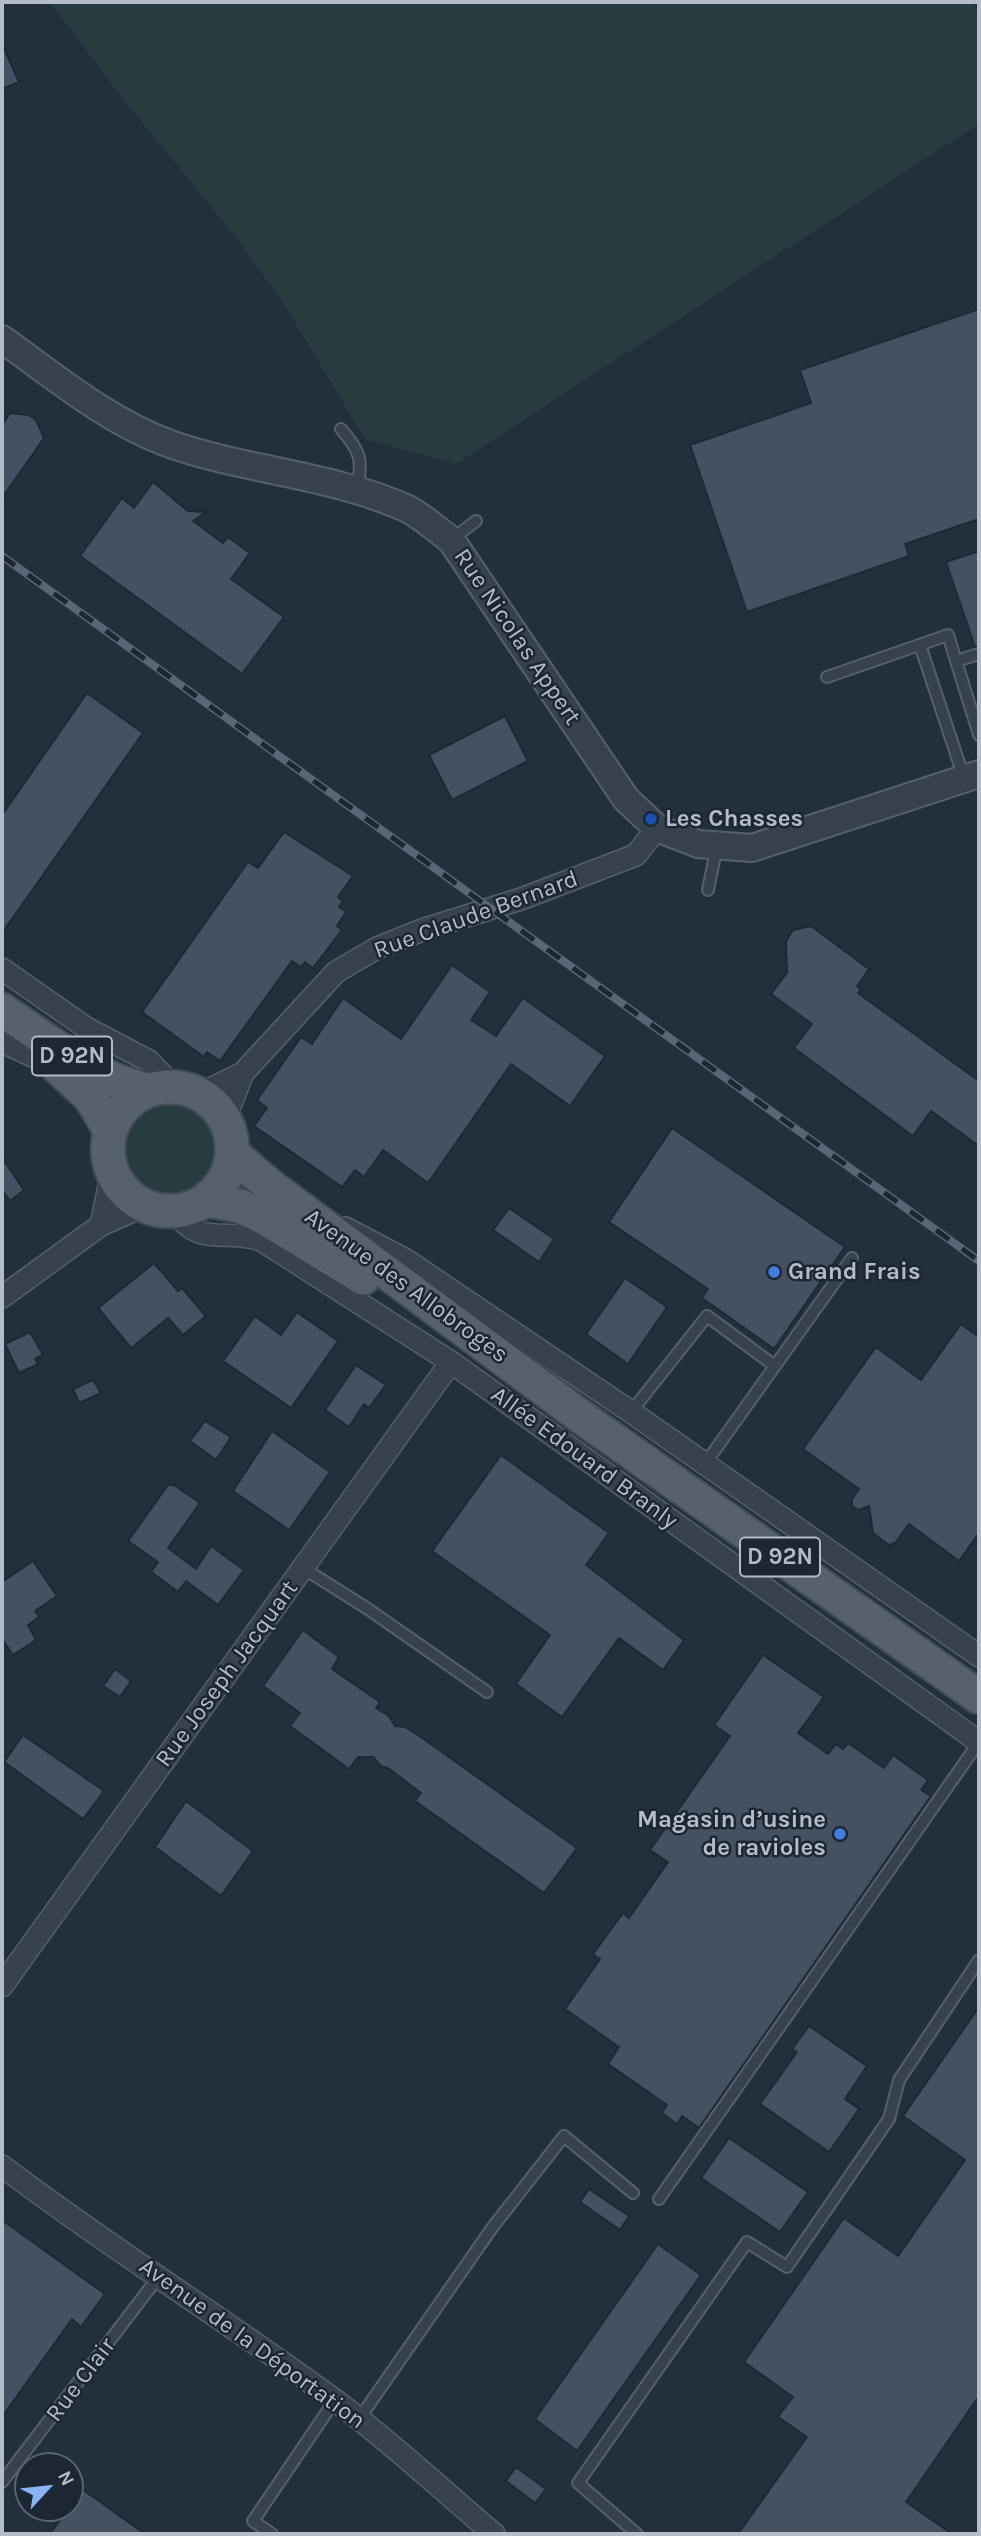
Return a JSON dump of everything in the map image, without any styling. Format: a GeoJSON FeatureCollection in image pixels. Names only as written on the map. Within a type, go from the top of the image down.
{"type":"FeatureCollection","features":[{"type":"Feature","properties":{"kind":"main road","name":"D 92N"},"geometry":{"type":"LineString","coordinates":[[2,1010],[109,1077],[130,1087],[174,1090]]}},
{"type":"Feature","properties":{"kind":"main road","name":"D 92N"},"geometry":{"type":"LineString","coordinates":[[2,1016],[91,1098],[110,1130]]}},
{"type":"Feature","properties":{"kind":"main road"},"geometry":{"type":"LineString","coordinates":[[174,1090],[214,1104],[225,1119],[232,1136],[233,1154],[229,1172],[220,1188],[207,1200],[159,1209],[131,1197],[112,1171],[108,1158],[110,1130],[125,1106],[174,1090]]}},
{"type":"Feature","properties":{"kind":"main road","name":"Avenue des Allobroges"},"geometry":{"type":"LineString","coordinates":[[233,1154],[307,1230],[488,1362],[580,1416]]}},
{"type":"Feature","properties":{"kind":"main road","name":"Avenue des Allobroges"},"geometry":{"type":"LineString","coordinates":[[207,1200],[240,1206],[392,1262],[580,1416],[979,1698]]}},
{"type":"Feature","properties":{"kind":"street","name":"Rue Nicolas Appert"},"geometry":{"type":"LineString","coordinates":[[2,339],[84,397],[131,426],[173,445],[357,490],[410,510],[451,540],[626,799],[657,828],[698,844],[734,849],[760,846],[975,777]]}},
{"type":"Feature","properties":{"kind":"street","name":"Rue Claude Bernard"},"geometry":{"type":"LineString","coordinates":[[225,1119],[243,1073],[336,972],[377,948],[422,930],[521,899],[636,855],[657,828]]}},
{"type":"Feature","properties":{"kind":"street"},"geometry":{"type":"LineString","coordinates":[[2,969],[88,1029],[149,1061],[174,1090]]}},
{"type":"Feature","properties":{"kind":"street"},"geometry":{"type":"LineString","coordinates":[[2,1042],[35,1057],[46,1056]]}},
{"type":"Feature","properties":{"kind":"street","name":"Rue Claude Bernard"},"geometry":{"type":"LineString","coordinates":[[174,1090],[243,1073]]}},
{"type":"Feature","properties":{"kind":"street"},"geometry":{"type":"LineString","coordinates":[[101,1225],[112,1171]]}},
{"type":"Feature","properties":{"kind":"street"},"geometry":{"type":"LineString","coordinates":[[2,1297],[101,1225],[159,1209]]}},
{"type":"Feature","properties":{"kind":"street","name":"Allée Edouard Branly"},"geometry":{"type":"LineString","coordinates":[[159,1209],[195,1232],[208,1236],[245,1235],[261,1240],[451,1362],[979,1742]]}},
{"type":"Feature","properties":{"kind":"street"},"geometry":{"type":"LineString","coordinates":[[392,1262],[631,1412],[979,1656]]}},
{"type":"Feature","properties":{"kind":"street","name":"Rue Joseph Jacquart"},"geometry":{"type":"LineString","coordinates":[[2,1986],[451,1362]]}},
{"type":"Feature","properties":{"kind":"street","name":"Avenue de la Déportation"},"geometry":{"type":"LineString","coordinates":[[2,2166],[82,2226],[159,2276],[335,2400],[494,2534]]}},
{"type":"Feature","properties":{"kind":"lane"},"geometry":{"type":"LineString","coordinates":[[341,429],[359,453],[361,470],[357,490]]}},
{"type":"Feature","properties":{"kind":"lane"},"geometry":{"type":"LineString","coordinates":[[451,540],[476,521]]}},
{"type":"Feature","properties":{"kind":"lane"},"geometry":{"type":"LineString","coordinates":[[827,677],[948,635],[979,734]]}},
{"type":"Feature","properties":{"kind":"lane"},"geometry":{"type":"LineString","coordinates":[[920,645],[975,777]]}},
{"type":"Feature","properties":{"kind":"lane"},"geometry":{"type":"LineString","coordinates":[[956,661],[979,654]]}},
{"type":"Feature","properties":{"kind":"lane"},"geometry":{"type":"LineString","coordinates":[[708,890],[717,846]]}},
{"type":"Feature","properties":{"kind":"lane"},"geometry":{"type":"LineString","coordinates":[[705,1464],[852,1258]]}},
{"type":"Feature","properties":{"kind":"lane"},"geometry":{"type":"LineString","coordinates":[[631,1412],[707,1316],[775,1366]]}},
{"type":"Feature","properties":{"kind":"lane"},"geometry":{"type":"LineString","coordinates":[[303,1569],[369,1609],[487,1692]]}},
{"type":"Feature","properties":{"kind":"lane"},"geometry":{"type":"LineString","coordinates":[[659,2199],[979,1742]]}},
{"type":"Feature","properties":{"kind":"lane"},"geometry":{"type":"LineString","coordinates":[[638,2534],[578,2483],[747,2242],[787,2267],[889,2119],[899,2080],[979,1960]]}},
{"type":"Feature","properties":{"kind":"lane"},"geometry":{"type":"LineString","coordinates":[[359,2419],[492,2228],[564,2136],[634,2193]]}},
{"type":"Feature","properties":{"kind":"lane","name":"Rue Clair"},"geometry":{"type":"LineString","coordinates":[[2,2482],[159,2276]]}},
{"type":"Feature","properties":{"kind":"lane"},"geometry":{"type":"LineString","coordinates":[[272,2534],[253,2521],[335,2400]]}},
{"type":"Feature","properties":{"kind":"green space"},"geometry":{"type":"Polygon","coordinates":[[[50,2],[972,2],[979,13],[979,124],[456,464],[365,439],[282,301],[231,231],[126,103],[50,2]]]}},
{"type":"Feature","properties":{"kind":"green space"},"geometry":{"type":"Polygon","coordinates":[[[169,1101],[187,1105],[202,1115],[212,1130],[216,1148],[212,1166],[202,1181],[187,1191],[169,1195],[151,1191],[136,1181],[126,1166],[122,1148],[126,1130],[136,1115],[151,1105],[169,1101]]]}},
{"type":"Feature","properties":{"kind":"building"},"geometry":{"type":"Polygon","coordinates":[[[2,44],[19,82],[2,89],[2,44]]]}},
{"type":"Feature","properties":{"kind":"building"},"geometry":{"type":"Polygon","coordinates":[[[979,309],[979,519],[905,544],[909,556],[747,612],[690,445],[811,403],[800,370],[979,309]]]}},
{"type":"Feature","properties":{"kind":"building"},"geometry":{"type":"Polygon","coordinates":[[[10,413],[29,415],[36,420],[44,438],[2,498],[2,425],[10,413]]]}},
{"type":"Feature","properties":{"kind":"building"},"geometry":{"type":"Polygon","coordinates":[[[153,482],[188,511],[206,512],[193,521],[223,543],[228,537],[250,553],[231,579],[284,617],[242,674],[80,556],[122,498],[134,508],[153,482]]]}},
{"type":"Feature","properties":{"kind":"building"},"geometry":{"type":"Polygon","coordinates":[[[979,551],[979,646],[975,647],[946,562],[979,551]]]}},
{"type":"Feature","properties":{"kind":"building"},"geometry":{"type":"Polygon","coordinates":[[[87,693],[143,733],[2,933],[2,815],[87,693]]]}},
{"type":"Feature","properties":{"kind":"building"},"geometry":{"type":"Polygon","coordinates":[[[505,716],[528,761],[452,800],[429,755],[505,716]]]}},
{"type":"Feature","properties":{"kind":"building"},"geometry":{"type":"Polygon","coordinates":[[[284,832],[353,876],[338,897],[343,901],[339,907],[346,912],[337,926],[342,930],[313,968],[305,962],[301,967],[292,961],[220,1061],[207,1052],[204,1057],[142,1012],[248,862],[258,868],[284,832]]]}},
{"type":"Feature","properties":{"kind":"building"},"geometry":{"type":"Polygon","coordinates":[[[811,926],[869,969],[857,986],[861,989],[858,993],[979,1081],[979,1146],[931,1111],[913,1136],[794,1048],[812,1024],[771,994],[787,973],[786,941],[793,930],[811,926]]]}},
{"type":"Feature","properties":{"kind":"building"},"geometry":{"type":"Polygon","coordinates":[[[452,965],[490,992],[471,1020],[496,1036],[523,998],[605,1056],[570,1106],[511,1064],[428,1183],[383,1150],[364,1177],[355,1170],[342,1187],[254,1126],[267,1108],[257,1100],[301,1037],[312,1044],[343,998],[401,1039],[452,965]]]}},
{"type":"Feature","properties":{"kind":"building"},"geometry":{"type":"Polygon","coordinates":[[[672,1128],[845,1247],[774,1349],[702,1298],[708,1289],[609,1222],[672,1128]]]}},
{"type":"Feature","properties":{"kind":"building"},"geometry":{"type":"Polygon","coordinates":[[[2,1158],[24,1190],[10,1201],[2,1190],[2,1158]]]}},
{"type":"Feature","properties":{"kind":"building"},"geometry":{"type":"Polygon","coordinates":[[[509,1208],[554,1239],[539,1262],[493,1230],[509,1208]]]}},
{"type":"Feature","properties":{"kind":"building"},"geometry":{"type":"Polygon","coordinates":[[[154,1263],[178,1291],[182,1288],[206,1316],[183,1335],[168,1318],[131,1348],[98,1308],[154,1263]]]}},
{"type":"Feature","properties":{"kind":"building"},"geometry":{"type":"Polygon","coordinates":[[[625,1278],[667,1307],[628,1364],[586,1334],[625,1278]]]}},
{"type":"Feature","properties":{"kind":"building"},"geometry":{"type":"Polygon","coordinates":[[[297,1312],[338,1341],[291,1408],[223,1361],[255,1316],[281,1335],[297,1312]]]}},
{"type":"Feature","properties":{"kind":"building"},"geometry":{"type":"Polygon","coordinates":[[[961,1324],[979,1337],[979,1533],[959,1561],[909,1524],[895,1543],[889,1545],[873,1533],[869,1506],[859,1510],[852,1506],[852,1499],[859,1489],[803,1449],[876,1347],[921,1380],[961,1324]]]}},
{"type":"Feature","properties":{"kind":"building"},"geometry":{"type":"Polygon","coordinates":[[[30,1332],[43,1355],[35,1359],[38,1364],[19,1373],[5,1344],[30,1332]]]}},
{"type":"Feature","properties":{"kind":"building"},"geometry":{"type":"Polygon","coordinates":[[[356,1365],[386,1385],[369,1408],[364,1404],[349,1427],[325,1410],[356,1365]]]}},
{"type":"Feature","properties":{"kind":"building"},"geometry":{"type":"Polygon","coordinates":[[[93,1380],[101,1393],[79,1403],[73,1389],[93,1380]]]}},
{"type":"Feature","properties":{"kind":"building"},"geometry":{"type":"Polygon","coordinates":[[[205,1421],[231,1437],[216,1460],[190,1441],[205,1421]]]}},
{"type":"Feature","properties":{"kind":"building"},"geometry":{"type":"Polygon","coordinates":[[[272,1431],[330,1472],[289,1530],[233,1491],[272,1431]]]}},
{"type":"Feature","properties":{"kind":"building"},"geometry":{"type":"Polygon","coordinates":[[[501,1455],[609,1533],[586,1565],[684,1640],[663,1670],[619,1638],[562,1717],[516,1684],[550,1635],[432,1551],[501,1455]]]}},
{"type":"Feature","properties":{"kind":"building"},"geometry":{"type":"Polygon","coordinates":[[[168,1485],[174,1485],[200,1503],[168,1548],[196,1569],[211,1546],[244,1570],[218,1605],[186,1581],[178,1592],[151,1572],[158,1562],[128,1541],[168,1485]]]}},
{"type":"Feature","properties":{"kind":"building"},"geometry":{"type":"Polygon","coordinates":[[[33,1561],[57,1596],[35,1611],[39,1617],[28,1625],[36,1640],[13,1655],[2,1639],[2,1582],[33,1561]]]}},
{"type":"Feature","properties":{"kind":"building"},"geometry":{"type":"Polygon","coordinates":[[[303,1630],[339,1657],[332,1669],[380,1702],[376,1708],[389,1716],[395,1726],[405,1727],[418,1735],[577,1848],[544,1893],[415,1801],[421,1793],[388,1768],[381,1766],[373,1757],[358,1757],[349,1769],[290,1726],[300,1713],[263,1686],[303,1630]]]}},
{"type":"Feature","properties":{"kind":"building"},"geometry":{"type":"Polygon","coordinates":[[[763,1655],[824,1697],[798,1733],[828,1754],[836,1744],[843,1749],[848,1743],[884,1768],[893,1755],[928,1780],[921,1790],[931,1796],[699,2128],[682,2116],[677,2124],[662,2113],[667,2105],[608,2064],[619,2047],[565,2009],[600,1959],[593,1954],[623,1913],[629,1918],[668,1862],[650,1850],[730,1736],[714,1725],[763,1655]]]}},
{"type":"Feature","properties":{"kind":"building"},"geometry":{"type":"Polygon","coordinates":[[[115,1669],[131,1681],[120,1697],[103,1686],[115,1669]]]}},
{"type":"Feature","properties":{"kind":"building"},"geometry":{"type":"Polygon","coordinates":[[[23,1735],[104,1791],[83,1819],[4,1762],[23,1735]]]}},
{"type":"Feature","properties":{"kind":"building"},"geometry":{"type":"Polygon","coordinates":[[[186,1801],[253,1851],[221,1896],[155,1847],[186,1801]]]}},
{"type":"Feature","properties":{"kind":"building"},"geometry":{"type":"Polygon","coordinates":[[[979,2007],[979,2396],[906,2502],[952,2534],[738,2534],[807,2437],[778,2417],[793,2397],[744,2362],[844,2218],[898,2256],[965,2160],[903,2116],[979,2007]]]}},
{"type":"Feature","properties":{"kind":"building"},"geometry":{"type":"Polygon","coordinates":[[[809,2026],[867,2066],[845,2099],[859,2109],[829,2152],[760,2104],[797,2052],[792,2049],[809,2026]]]}},
{"type":"Feature","properties":{"kind":"building"},"geometry":{"type":"Polygon","coordinates":[[[729,2138],[808,2192],[780,2232],[701,2178],[729,2138]]]}},
{"type":"Feature","properties":{"kind":"building"},"geometry":{"type":"Polygon","coordinates":[[[589,2189],[629,2216],[620,2230],[580,2202],[589,2189]]]}},
{"type":"Feature","properties":{"kind":"building"},"geometry":{"type":"Polygon","coordinates":[[[2,2220],[105,2294],[81,2327],[72,2319],[2,2417],[2,2220]]]}},
{"type":"Feature","properties":{"kind":"building"},"geometry":{"type":"Polygon","coordinates":[[[658,2244],[701,2275],[577,2451],[535,2419],[658,2244]]]}},
{"type":"Feature","properties":{"kind":"building"},"geometry":{"type":"Polygon","coordinates":[[[516,2467],[546,2489],[535,2503],[506,2481],[516,2467]]]}},
{"type":"Feature","properties":{"kind":"building"},"geometry":{"type":"Polygon","coordinates":[[[84,2490],[145,2534],[50,2534],[59,2522],[84,2522],[84,2490]]]}},
{"type":"Feature","properties":{"kind":"railway"},"geometry":{"type":"LineString","coordinates":[[2,556],[979,1261]]}},
{"type":"Feature","properties":{"kind":"place","name":"Les Chasses"},"geometry":{"type":"Point","coordinates":[651,819]}},
{"type":"Feature","properties":{"kind":"place","name":"Grand Frais"},"geometry":{"type":"Point","coordinates":[774,1272]}},
{"type":"Feature","properties":{"kind":"place","name":"Magasin d’usine de ravioles"},"geometry":{"type":"Point","coordinates":[840,1834]}}]}
